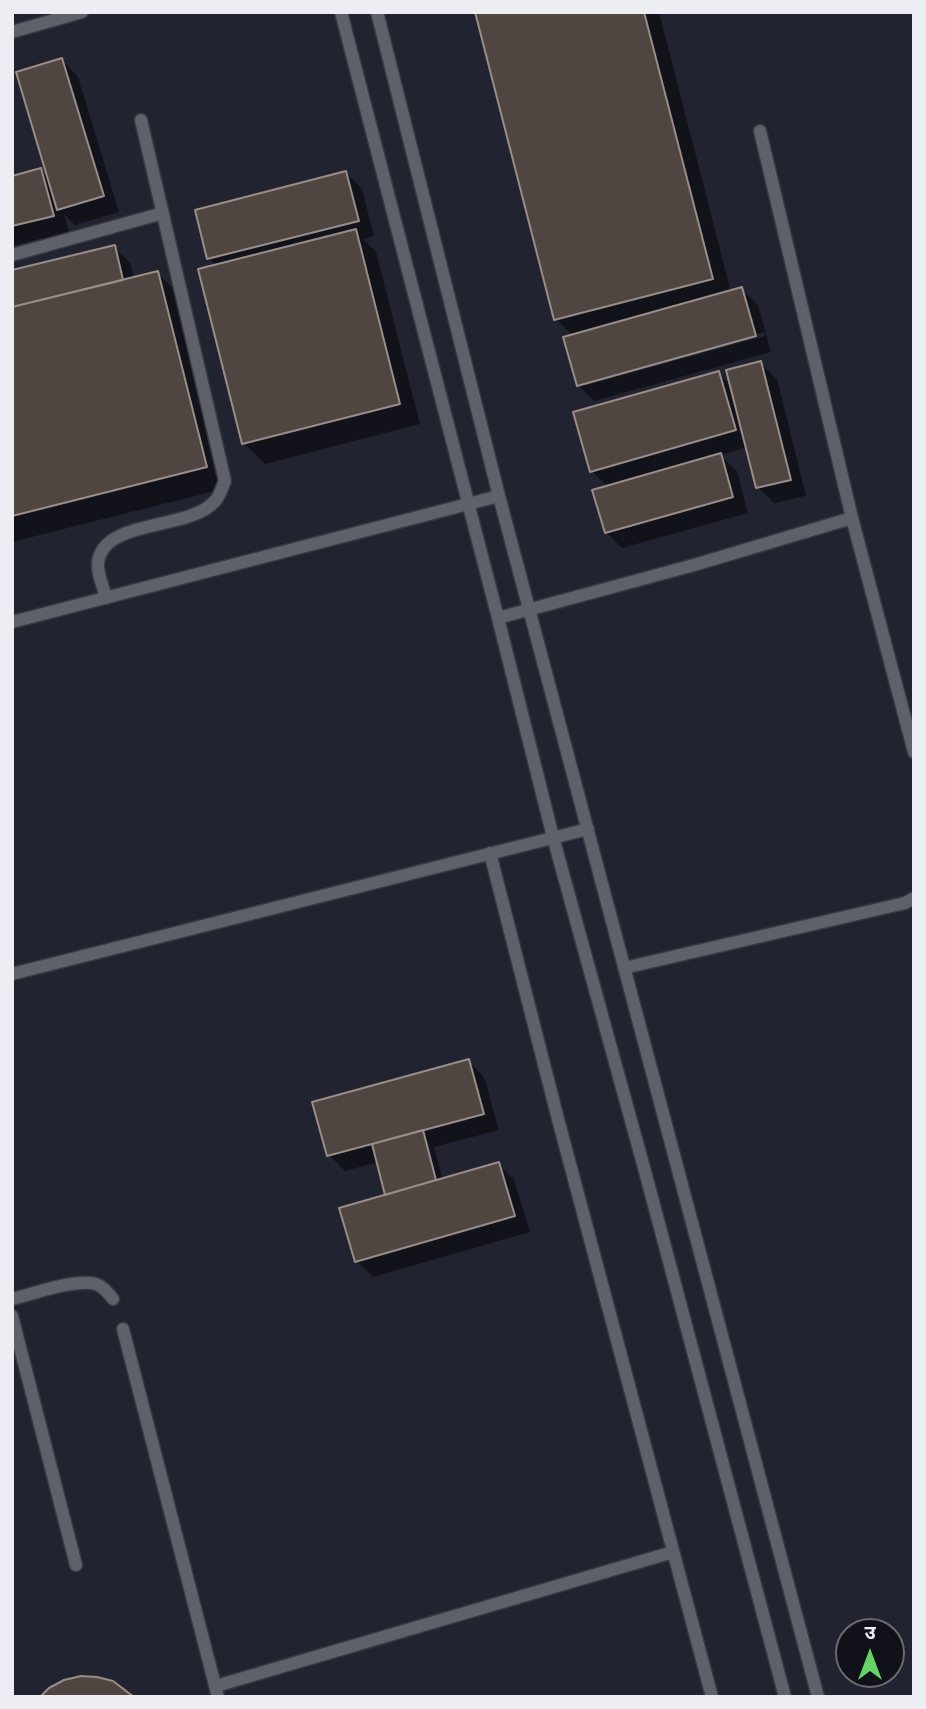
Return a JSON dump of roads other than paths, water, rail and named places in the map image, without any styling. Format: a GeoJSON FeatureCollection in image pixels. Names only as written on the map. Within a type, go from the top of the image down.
{"type":"FeatureCollection","features":[{"type":"Feature","properties":{"kind":"lane"},"geometry":{"type":"LineString","coordinates":[[12,32],[82,12]]}},
{"type":"Feature","properties":{"kind":"lane"},"geometry":{"type":"LineString","coordinates":[[341,12],[553,837],[785,1697]]}},
{"type":"Feature","properties":{"kind":"lane"},"geometry":{"type":"LineString","coordinates":[[377,12],[499,496],[818,1697]]}},
{"type":"Feature","properties":{"kind":"lane"},"geometry":{"type":"LineString","coordinates":[[106,597],[98,569],[99,556],[108,544],[124,535],[201,512],[216,500],[225,481],[141,120]]}},
{"type":"Feature","properties":{"kind":"lane"},"geometry":{"type":"LineString","coordinates":[[760,131],[852,519],[914,752]]}},
{"type":"Feature","properties":{"kind":"lane"},"geometry":{"type":"LineString","coordinates":[[12,255],[163,213]]}},
{"type":"Feature","properties":{"kind":"lane"},"geometry":{"type":"LineString","coordinates":[[12,622],[499,496]]}},
{"type":"Feature","properties":{"kind":"lane"},"geometry":{"type":"LineString","coordinates":[[498,618],[852,519]]}},
{"type":"Feature","properties":{"kind":"lane"},"geometry":{"type":"LineString","coordinates":[[12,974],[588,829]]}},
{"type":"Feature","properties":{"kind":"lane"},"geometry":{"type":"LineString","coordinates":[[490,853],[712,1697]]}},
{"type":"Feature","properties":{"kind":"lane"},"geometry":{"type":"LineString","coordinates":[[624,968],[905,903],[914,898]]}},
{"type":"Feature","properties":{"kind":"lane"},"geometry":{"type":"LineString","coordinates":[[12,1299],[82,1283],[97,1284],[113,1299]]}},
{"type":"Feature","properties":{"kind":"lane"},"geometry":{"type":"LineString","coordinates":[[12,1316],[76,1564]]}},
{"type":"Feature","properties":{"kind":"lane"},"geometry":{"type":"LineString","coordinates":[[123,1329],[217,1692],[673,1552]]}}]}
